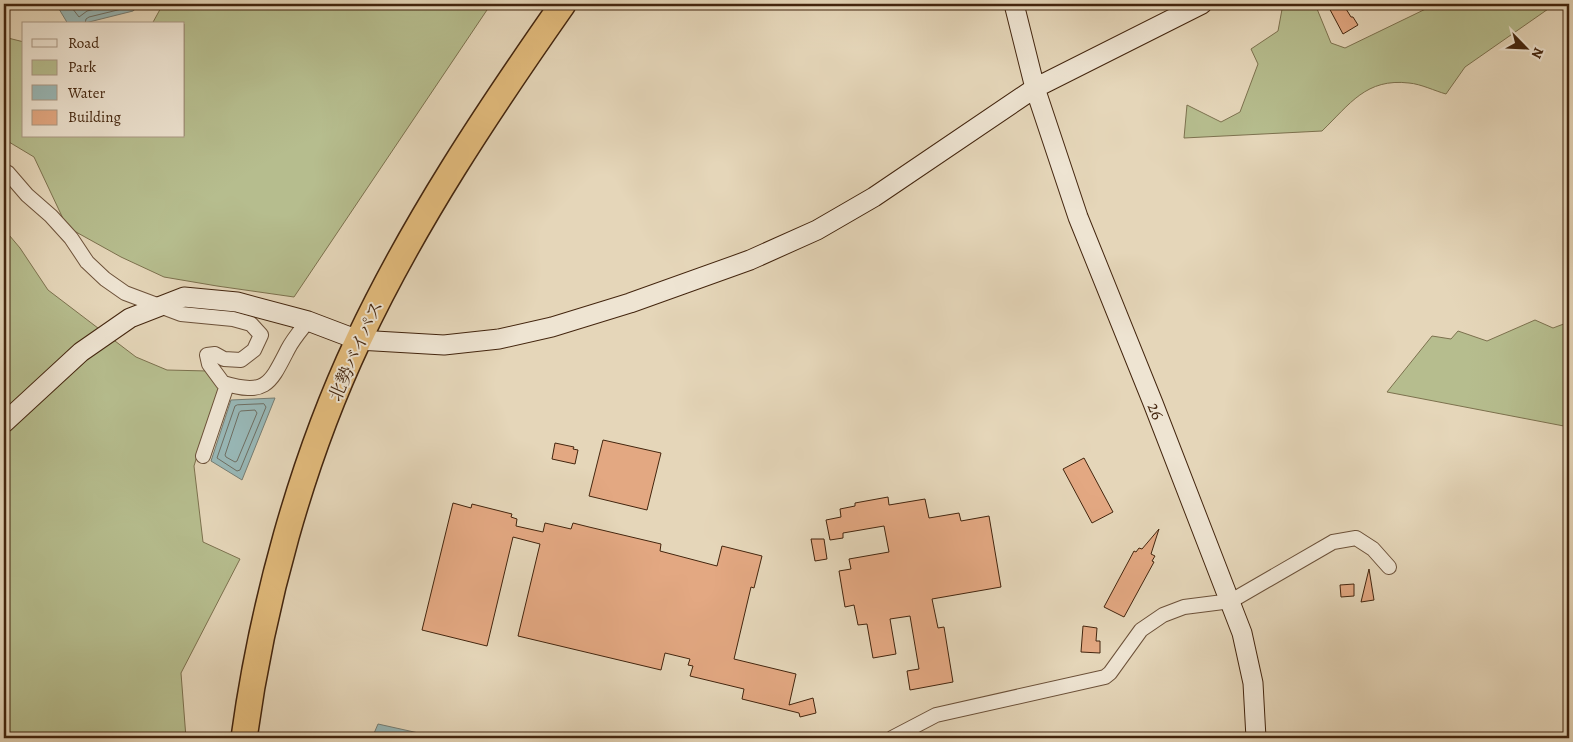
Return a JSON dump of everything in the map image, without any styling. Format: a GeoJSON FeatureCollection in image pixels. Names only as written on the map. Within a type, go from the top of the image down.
{"type":"FeatureCollection","features":[{"type":"Feature","properties":{"kind":"highway","name":"北勢バイパス"},"geometry":{"type":"LineString","coordinates":[[244,738],[261,636],[283,549],[311,457],[342,376],[358,340],[409,242],[506,86],[563,4]]}},
{"type":"Feature","properties":{"kind":"street","name":"26"},"geometry":{"type":"LineString","coordinates":[[1014,4],[1034,88],[1078,216],[1231,602],[1247,650],[1253,683],[1256,738]]}},
{"type":"Feature","properties":{"kind":"street"},"geometry":{"type":"LineString","coordinates":[[4,423],[81,352],[130,318],[184,297],[237,302],[308,321],[358,340],[444,345],[499,339],[552,327],[630,303],[750,260],[817,230],[874,197],[1034,88],[1202,4]]}},
{"type":"Feature","properties":{"kind":"street"},"geometry":{"type":"LineString","coordinates":[[4,171],[27,196],[51,216],[87,262],[105,279],[125,292],[181,314],[233,319],[251,324],[261,335],[254,350],[242,360],[224,360],[215,354],[207,354],[213,369],[223,384],[258,388],[265,384],[275,375],[288,348],[308,321]]}},
{"type":"Feature","properties":{"kind":"street"},"geometry":{"type":"LineString","coordinates":[[202,456],[227,385]]}},
{"type":"Feature","properties":{"kind":"street"},"geometry":{"type":"LineString","coordinates":[[892,738],[936,715],[1105,677],[1110,673],[1141,630],[1163,615],[1184,607],[1231,602],[1333,542],[1356,538],[1373,549],[1389,567]]}},
{"type":"Feature","properties":{"kind":"green space"},"geometry":{"type":"Polygon","coordinates":[[[163,4],[491,4],[294,297],[164,277],[121,257],[67,227],[34,157],[4,139],[4,37],[22,42],[22,138],[185,138],[185,22],[153,22],[163,4]]]}},
{"type":"Feature","properties":{"kind":"green space"},"geometry":{"type":"Polygon","coordinates":[[[1283,4],[1315,4],[1331,43],[1345,48],[1436,4],[1551,4],[1551,7],[1465,67],[1446,94],[1414,84],[1394,83],[1381,85],[1360,95],[1322,131],[1184,138],[1187,105],[1221,122],[1240,112],[1258,64],[1251,49],[1278,31],[1283,4]]]}},
{"type":"Feature","properties":{"kind":"green space"},"geometry":{"type":"Polygon","coordinates":[[[4,229],[20,248],[48,290],[136,357],[167,370],[208,371],[221,389],[194,466],[203,542],[240,559],[181,673],[186,738],[4,738],[4,229]]]}},
{"type":"Feature","properties":{"kind":"green space"},"geometry":{"type":"Polygon","coordinates":[[[1535,320],[1553,328],[1569,322],[1569,427],[1387,392],[1432,336],[1451,339],[1458,331],[1487,341],[1535,320]]]}},
{"type":"Feature","properties":{"kind":"water"},"geometry":{"type":"Polygon","coordinates":[[[56,4],[141,4],[133,11],[89,22],[67,22],[56,4]]]}},
{"type":"Feature","properties":{"kind":"water"},"geometry":{"type":"Polygon","coordinates":[[[275,398],[242,480],[211,461],[231,400],[275,398]]]}},
{"type":"Feature","properties":{"kind":"water"},"geometry":{"type":"Polygon","coordinates":[[[378,724],[441,738],[372,738],[378,724]]]}},
{"type":"Feature","properties":{"kind":"building"},"geometry":{"type":"Polygon","coordinates":[[[1327,4],[1343,4],[1358,25],[1343,34],[1327,4]]]}},
{"type":"Feature","properties":{"kind":"building"},"geometry":{"type":"Polygon","coordinates":[[[603,440],[661,453],[647,510],[589,496],[603,440]]]}},
{"type":"Feature","properties":{"kind":"building"},"geometry":{"type":"Polygon","coordinates":[[[555,443],[574,447],[573,449],[578,450],[575,464],[552,459],[555,443]]]}},
{"type":"Feature","properties":{"kind":"building"},"geometry":{"type":"Polygon","coordinates":[[[1084,458],[1113,512],[1092,523],[1063,469],[1084,458]]]}},
{"type":"Feature","properties":{"kind":"building"},"geometry":{"type":"Polygon","coordinates":[[[888,497],[889,505],[925,499],[929,518],[959,513],[961,521],[989,516],[1001,587],[932,599],[938,628],[944,627],[953,682],[910,690],[907,671],[919,669],[910,616],[890,619],[896,654],[873,658],[867,624],[858,625],[854,605],[845,607],[839,571],[851,569],[849,559],[889,552],[884,526],[843,533],[843,538],[830,540],[826,520],[841,517],[840,509],[855,506],[855,503],[888,497]]]}},
{"type":"Feature","properties":{"kind":"building"},"geometry":{"type":"Polygon","coordinates":[[[453,503],[471,508],[472,504],[512,514],[511,517],[517,519],[516,526],[543,532],[545,523],[571,529],[573,523],[661,544],[660,551],[717,566],[722,546],[762,556],[754,588],[751,587],[734,659],[796,674],[789,705],[813,698],[816,713],[800,717],[799,713],[742,699],[744,689],[690,676],[693,666],[688,665],[690,659],[665,653],[661,670],[518,636],[540,544],[513,537],[487,646],[422,630],[453,503]]]}},
{"type":"Feature","properties":{"kind":"building"},"geometry":{"type":"Polygon","coordinates":[[[1159,529],[1151,554],[1155,556],[1152,561],[1154,562],[1124,617],[1104,607],[1134,551],[1136,552],[1139,548],[1142,549],[1159,529]]]}},
{"type":"Feature","properties":{"kind":"building"},"geometry":{"type":"Polygon","coordinates":[[[811,539],[824,539],[827,559],[815,561],[811,539]]]}},
{"type":"Feature","properties":{"kind":"building"},"geometry":{"type":"Polygon","coordinates":[[[1369,569],[1374,600],[1361,602],[1369,569]]]}},
{"type":"Feature","properties":{"kind":"building"},"geometry":{"type":"Polygon","coordinates":[[[1354,584],[1354,596],[1341,597],[1340,585],[1354,584]]]}},
{"type":"Feature","properties":{"kind":"building"},"geometry":{"type":"Polygon","coordinates":[[[1083,626],[1097,628],[1096,641],[1100,641],[1100,653],[1081,652],[1083,626]]]}}]}
